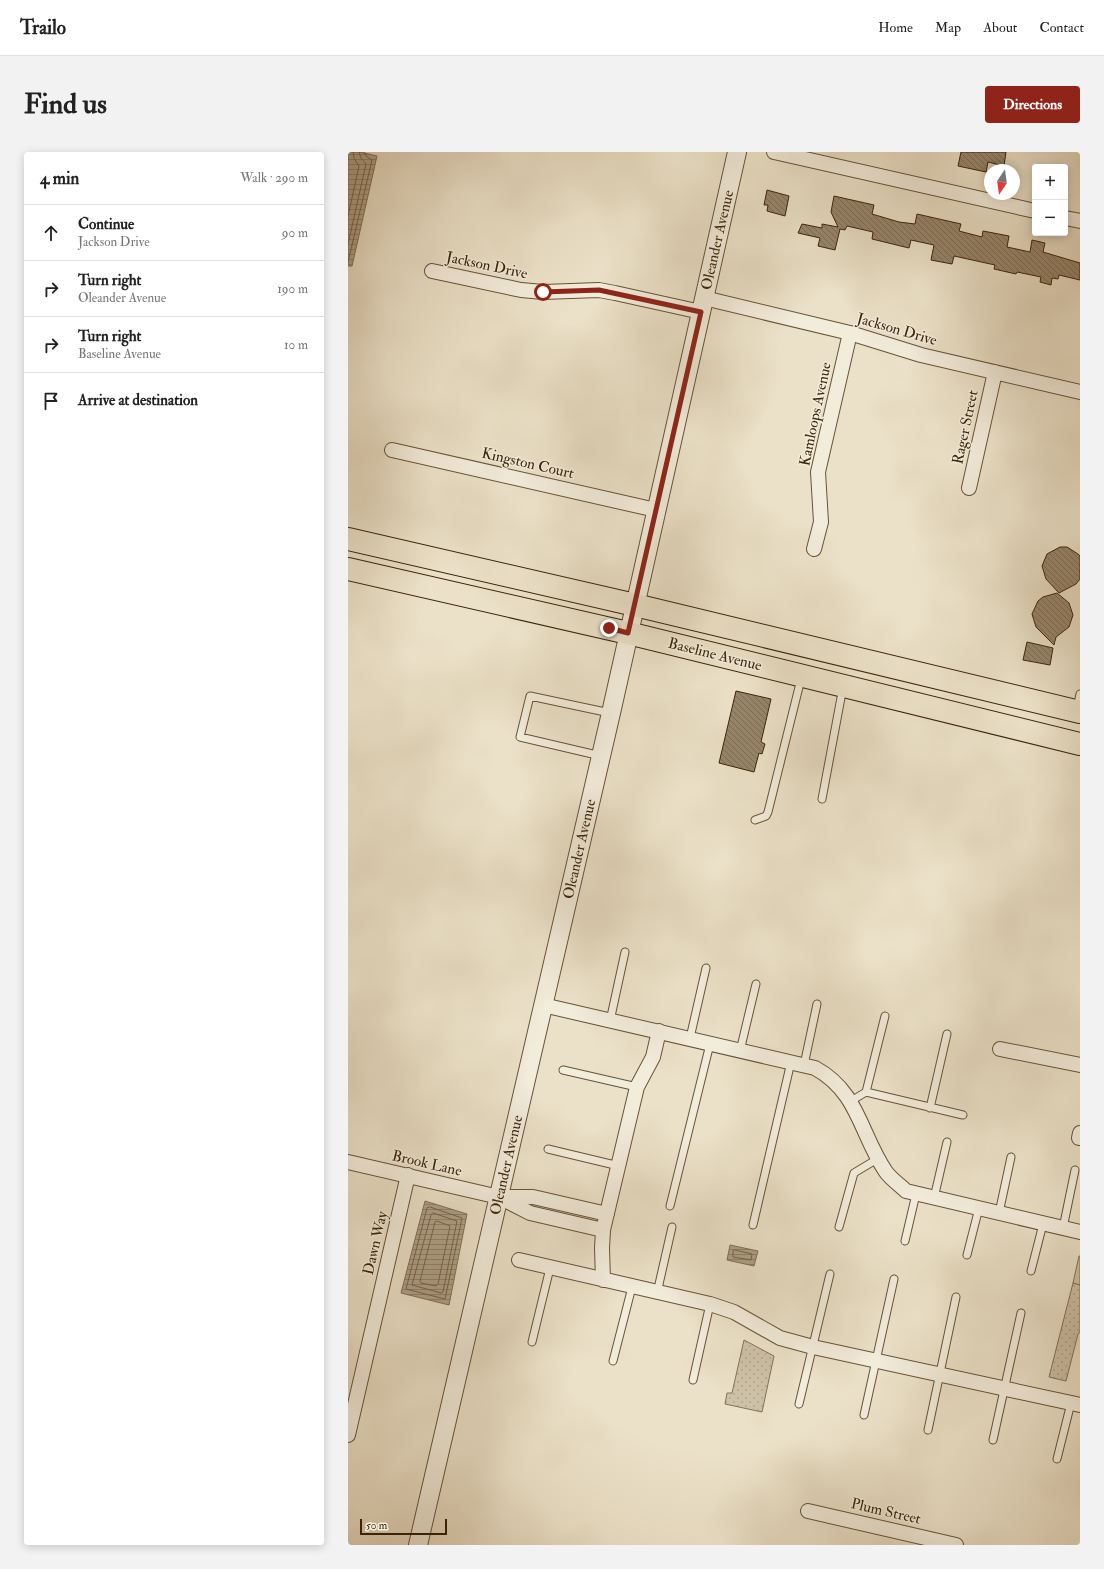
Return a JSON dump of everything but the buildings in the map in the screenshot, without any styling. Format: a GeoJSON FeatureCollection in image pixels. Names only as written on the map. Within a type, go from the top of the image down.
{"type":"FeatureCollection","features":[{"type":"Feature","properties":{"kind":"main road","name":"Baseline Avenue"},"geometry":{"type":"LineString","coordinates":[[348,539],[1079,706]]}},
{"type":"Feature","properties":{"kind":"main road","name":"Baseline Avenue"},"geometry":{"type":"LineString","coordinates":[[348,569],[628,633],[1080,744]]}},
{"type":"Feature","properties":{"kind":"street","name":"Oleander Avenue"},"geometry":{"type":"LineString","coordinates":[[418,1545],[611,713],[634,605],[737,152]]}},
{"type":"Feature","properties":{"kind":"street"},"geometry":{"type":"LineString","coordinates":[[774,152],[1032,210]]}},
{"type":"Feature","properties":{"kind":"street"},"geometry":{"type":"LineString","coordinates":[[1068,219],[1080,221]]}},
{"type":"Feature","properties":{"kind":"street","name":"Jackson Drive"},"geometry":{"type":"LineString","coordinates":[[432,271],[521,290],[543,292],[599,290],[702,305],[850,333],[921,355],[1080,392]]}},
{"type":"Feature","properties":{"kind":"street","name":"Kamloops Avenue"},"geometry":{"type":"LineString","coordinates":[[814,549],[821,522],[818,472],[850,333]]}},
{"type":"Feature","properties":{"kind":"street","name":"Rager Street"},"geometry":{"type":"LineString","coordinates":[[969,488],[995,372]]}},
{"type":"Feature","properties":{"kind":"street","name":"Kingston Court"},"geometry":{"type":"LineString","coordinates":[[392,450],[656,510]]}},
{"type":"Feature","properties":{"kind":"street"},"geometry":{"type":"LineString","coordinates":[[543,1005],[815,1068],[830,1076],[851,1101],[887,1173],[906,1191],[1080,1232]]}},
{"type":"Feature","properties":{"kind":"street"},"geometry":{"type":"LineString","coordinates":[[603,1280],[603,1230],[637,1087],[653,1057],[659,1031]]}},
{"type":"Feature","properties":{"kind":"street"},"geometry":{"type":"LineString","coordinates":[[1000,1049],[1080,1065]]}},
{"type":"Feature","properties":{"kind":"street","name":"Brook Lane"},"geometry":{"type":"LineString","coordinates":[[348,1162],[499,1197]]}},
{"type":"Feature","properties":{"kind":"street","name":"Dawn Way"},"geometry":{"type":"LineString","coordinates":[[348,1435],[408,1175]]}},
{"type":"Feature","properties":{"kind":"street"},"geometry":{"type":"LineString","coordinates":[[499,1197],[533,1197],[607,1214]]}},
{"type":"Feature","properties":{"kind":"street"},"geometry":{"type":"LineString","coordinates":[[499,1197],[530,1214],[603,1230]]}},
{"type":"Feature","properties":{"kind":"street"},"geometry":{"type":"LineString","coordinates":[[552,1218],[555,1202]]}},
{"type":"Feature","properties":{"kind":"street"},"geometry":{"type":"LineString","coordinates":[[519,1260],[710,1304],[734,1312],[780,1338],[813,1347],[1075,1404]]}},
{"type":"Feature","properties":{"kind":"street","name":"Plum Street"},"geometry":{"type":"LineString","coordinates":[[808,1511],[926,1542],[956,1545]]}},
{"type":"Feature","properties":{"kind":"lane"},"geometry":{"type":"LineString","coordinates":[[755,820],[766,816],[768,812],[802,675]]}},
{"type":"Feature","properties":{"kind":"lane"},"geometry":{"type":"LineString","coordinates":[[822,799],[844,685]]}},
{"type":"Feature","properties":{"kind":"lane"},"geometry":{"type":"LineString","coordinates":[[601,756],[520,737],[530,696],[611,713]]}},
{"type":"Feature","properties":{"kind":"lane"},"geometry":{"type":"LineString","coordinates":[[610,1021],[625,952]]}},
{"type":"Feature","properties":{"kind":"lane"},"geometry":{"type":"LineString","coordinates":[[690,1038],[706,968]]}},
{"type":"Feature","properties":{"kind":"lane"},"geometry":{"type":"LineString","coordinates":[[740,1050],[756,984]]}},
{"type":"Feature","properties":{"kind":"lane"},"geometry":{"type":"LineString","coordinates":[[753,1225],[797,1064],[817,1004]]}},
{"type":"Feature","properties":{"kind":"lane"},"geometry":{"type":"LineString","coordinates":[[851,1101],[866,1092],[885,1016]]}},
{"type":"Feature","properties":{"kind":"lane"},"geometry":{"type":"LineString","coordinates":[[930,1108],[947,1034]]}},
{"type":"Feature","properties":{"kind":"lane"},"geometry":{"type":"LineString","coordinates":[[670,1206],[710,1044]]}},
{"type":"Feature","properties":{"kind":"lane"},"geometry":{"type":"LineString","coordinates":[[563,1070],[637,1087]]}},
{"type":"Feature","properties":{"kind":"lane"},"geometry":{"type":"LineString","coordinates":[[866,1092],[963,1115]]}},
{"type":"Feature","properties":{"kind":"lane"},"geometry":{"type":"LineString","coordinates":[[934,1198],[947,1142]]}},
{"type":"Feature","properties":{"kind":"lane"},"geometry":{"type":"LineString","coordinates":[[548,1149],[619,1166]]}},
{"type":"Feature","properties":{"kind":"lane"},"geometry":{"type":"LineString","coordinates":[[999,1213],[1011,1157]]}},
{"type":"Feature","properties":{"kind":"lane"},"geometry":{"type":"LineString","coordinates":[[839,1227],[854,1173],[879,1158]]}},
{"type":"Feature","properties":{"kind":"lane"},"geometry":{"type":"LineString","coordinates":[[1063,1228],[1075,1170]]}},
{"type":"Feature","properties":{"kind":"lane"},"geometry":{"type":"LineString","coordinates":[[905,1241],[916,1194]]}},
{"type":"Feature","properties":{"kind":"lane"},"geometry":{"type":"LineString","coordinates":[[968,1255],[979,1208]]}},
{"type":"Feature","properties":{"kind":"lane"},"geometry":{"type":"LineString","coordinates":[[1031,1271],[1043,1224]]}},
{"type":"Feature","properties":{"kind":"lane"},"geometry":{"type":"LineString","coordinates":[[657,1293],[672,1227]]}},
{"type":"Feature","properties":{"kind":"lane"},"geometry":{"type":"LineString","coordinates":[[532,1342],[550,1268]]}},
{"type":"Feature","properties":{"kind":"lane"},"geometry":{"type":"LineString","coordinates":[[798,1404],[830,1274]]}},
{"type":"Feature","properties":{"kind":"lane"},"geometry":{"type":"LineString","coordinates":[[864,1415],[894,1279]]}},
{"type":"Feature","properties":{"kind":"lane"},"geometry":{"type":"LineString","coordinates":[[613,1361],[632,1287]]}},
{"type":"Feature","properties":{"kind":"lane"},"geometry":{"type":"LineString","coordinates":[[928,1430],[941,1375],[956,1297]]}},
{"type":"Feature","properties":{"kind":"lane"},"geometry":{"type":"LineString","coordinates":[[693,1380],[710,1304]]}},
{"type":"Feature","properties":{"kind":"lane"},"geometry":{"type":"LineString","coordinates":[[993,1440],[1021,1313]]}},
{"type":"Feature","properties":{"kind":"lane"},"geometry":{"type":"LineString","coordinates":[[1057,1459],[1075,1404]]}},
{"type":"Feature","properties":{"kind":"shaded area"},"geometry":{"type":"Polygon","coordinates":[[[1080,1256],[1080,1285],[1073,1283],[1080,1256]]]}},
{"type":"Feature","properties":{"kind":"shaded area"},"geometry":{"type":"Polygon","coordinates":[[[1073,1283],[1080,1285],[1080,1332],[1078,1334],[1066,1381],[1049,1377],[1073,1283]]]}},
{"type":"Feature","properties":{"kind":"shaded area"},"geometry":{"type":"Polygon","coordinates":[[[744,1340],[774,1356],[762,1412],[725,1404],[727,1393],[732,1393],[744,1340]]]}},
{"type":"Feature","properties":{"kind":"water"},"geometry":{"type":"Polygon","coordinates":[[[348,152],[360,152],[377,156],[352,266],[348,266],[348,152]]]}},
{"type":"Feature","properties":{"kind":"water"},"geometry":{"type":"Polygon","coordinates":[[[425,1201],[467,1214],[449,1305],[401,1293],[425,1201]]]}},
{"type":"Feature","properties":{"kind":"water"},"geometry":{"type":"Polygon","coordinates":[[[730,1245],[758,1251],[754,1266],[727,1260],[730,1245]]]}},
{"type":"Feature","properties":{"kind":"route"},"geometry":{"type":"LineString","coordinates":[[543,292],[599,290],[615,292],[701,312],[628,633],[609,628]]}}]}
